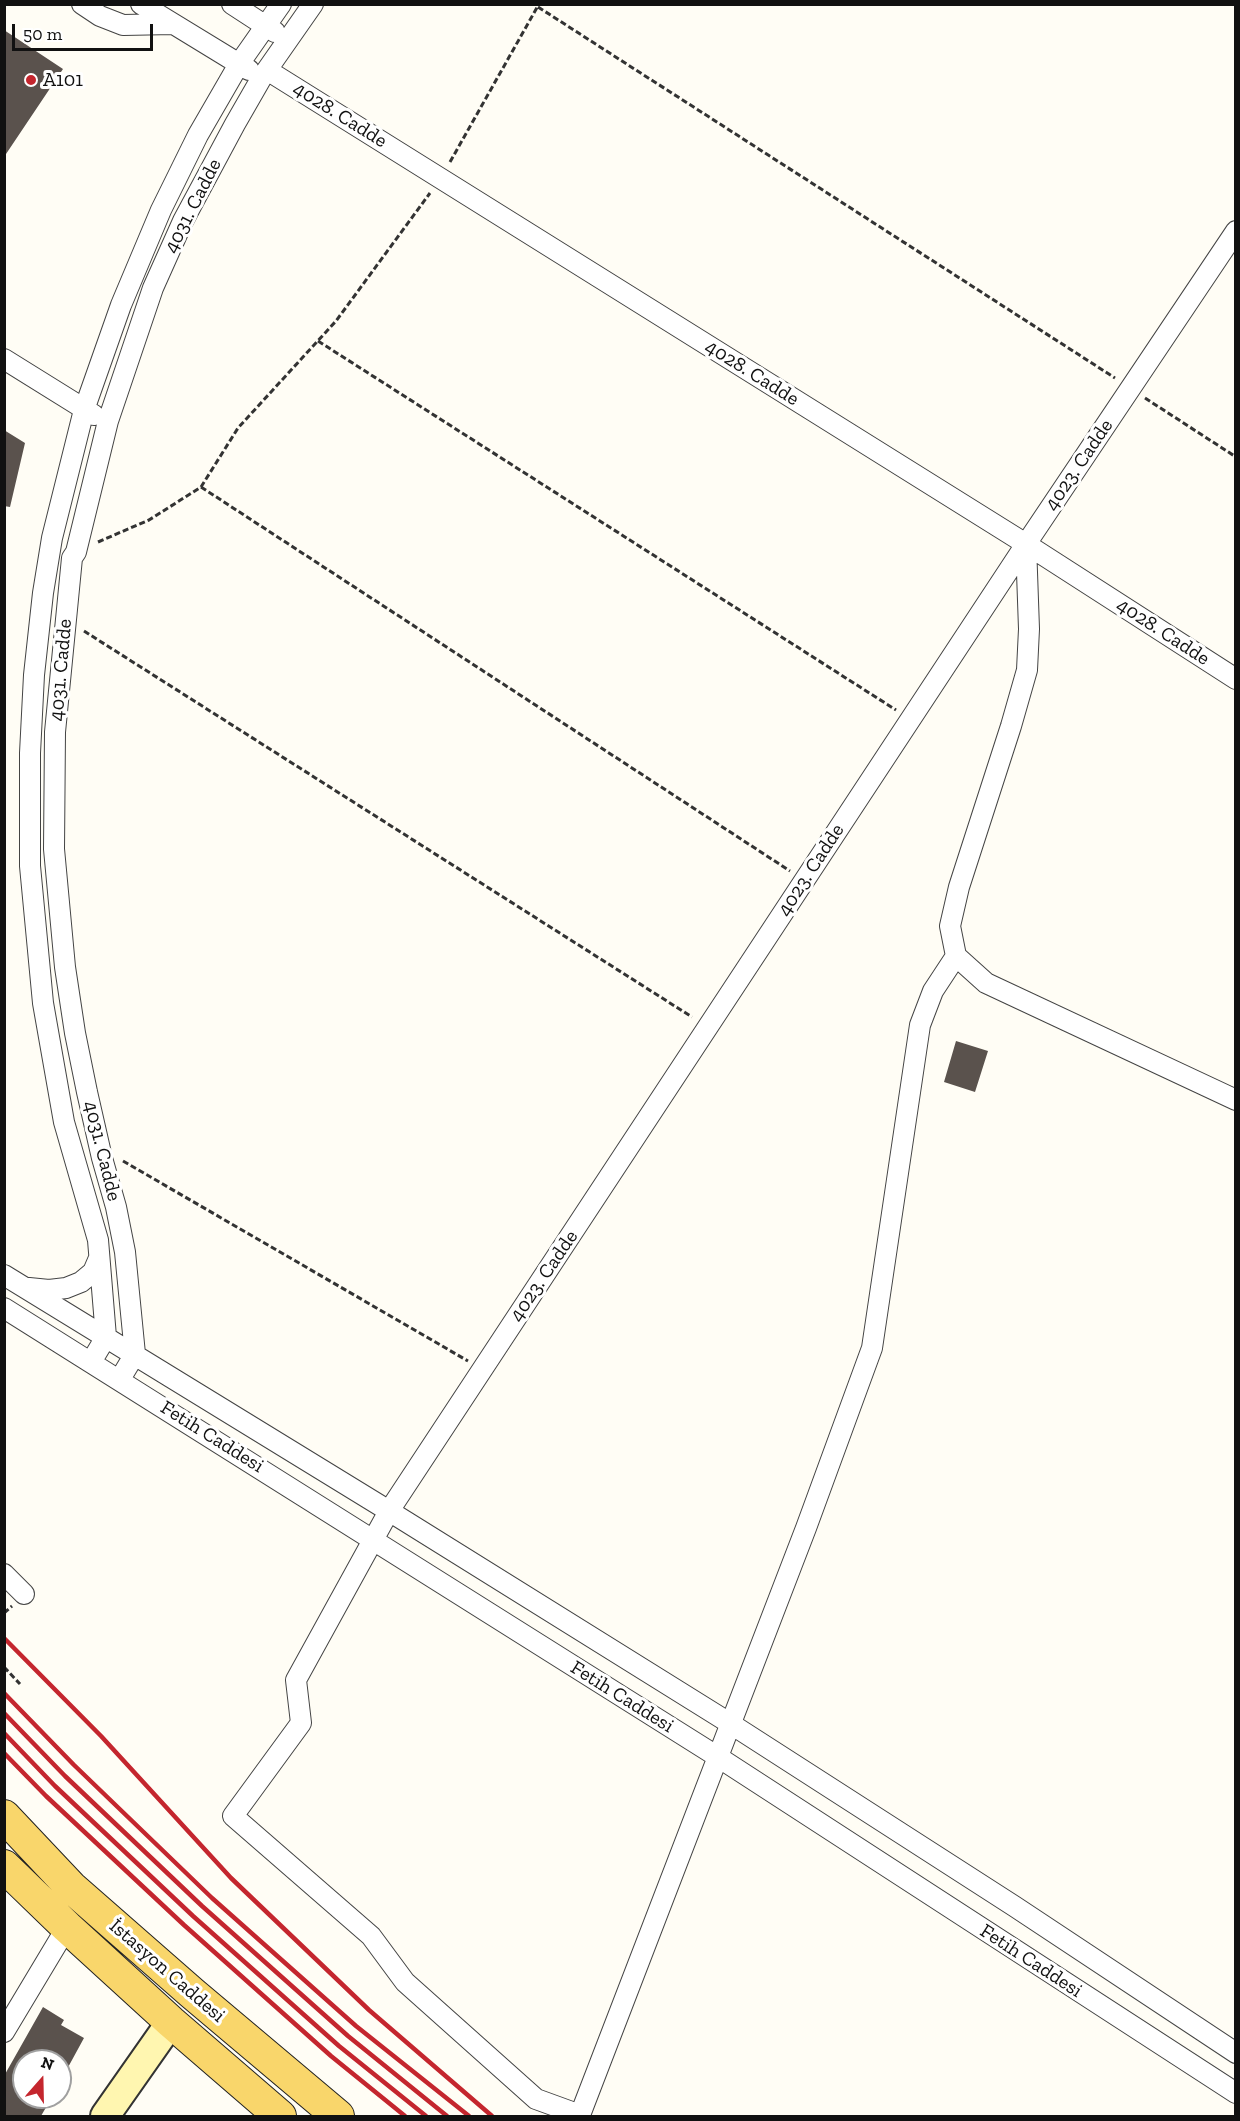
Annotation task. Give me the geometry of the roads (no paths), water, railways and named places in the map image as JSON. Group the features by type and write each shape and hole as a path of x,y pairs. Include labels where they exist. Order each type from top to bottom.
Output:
{"main road":[{"name":"İstasyon Caddesi","path":"4,1816 72,1887 192,1993 338,2116"},
{"name":"İstasyon Caddesi","path":"4,1866 171,2022 280,2116"}],"street":[{"path":"82,4 100,16 123,25 173,24"},
{"name":"4028. Cadde","path":"141,4 239,64 265,73 441,178 1026,544 1236,679"},
{"path":"232,4 288,39"},
{"name":"4031. Cadde","path":"106,1337 98,1240 64,1122 43,1003 30,866 29,809 34,675 43,593 52,538 84,410 121,305 161,210 198,135 239,64 280,4"},
{"name":"4031. Cadde","path":"135,1354 122,1232 87,1092 69,989 54,849 55,732 72,558 76,552 108,421 153,288 183,221 265,73 313,4"},
{"name":"4023. Cadde","path":"718,1757 580,2115 536,2099 405,1982 371,1936 233,1816 301,1723 296,1680 389,1511 1026,544 1236,231"},
{"path":"4,358 84,410 108,421"},
{"path":"1026,544 1029,630 1027,670 958,887 950,926 956,956 986,983 1236,1100"},
{"path":"718,1757 872,1348 920,1025 933,991 956,956"},
{"path":"26,1287 49,1290 66,1288 81,1282 93,1272 99,1258"},
{"name":"Fetih Caddesi","path":"4,1275 730,1724 1014,1906 1236,2053"},
{"name":"Fetih Caddesi","path":"4,1308 718,1757 1236,2093"},
{"path":"91,1362 106,1337"},
{"path":"120,1379 135,1354"},
{"path":"4,1574 24,1594"},
{"path":"4,2032 67,1927"},
{"path":"105,2116 171,2022"}],"railway":[{"path":"4,1638 101,1736 231,1878 369,2010 492,2116"},
{"path":"4,1693 74,1765 212,1898 356,2026 469,2116"},
{"path":"4,1713 65,1776 202,1906 348,2036 447,2116"},
{"path":"4,1733 55,1786 193,1916 339,2046 426,2116"},
{"path":"4,1753 46,1796 184,1925 331,2056 405,2116"}],"place":[{"name":"A101","path":"31,80"}]}
